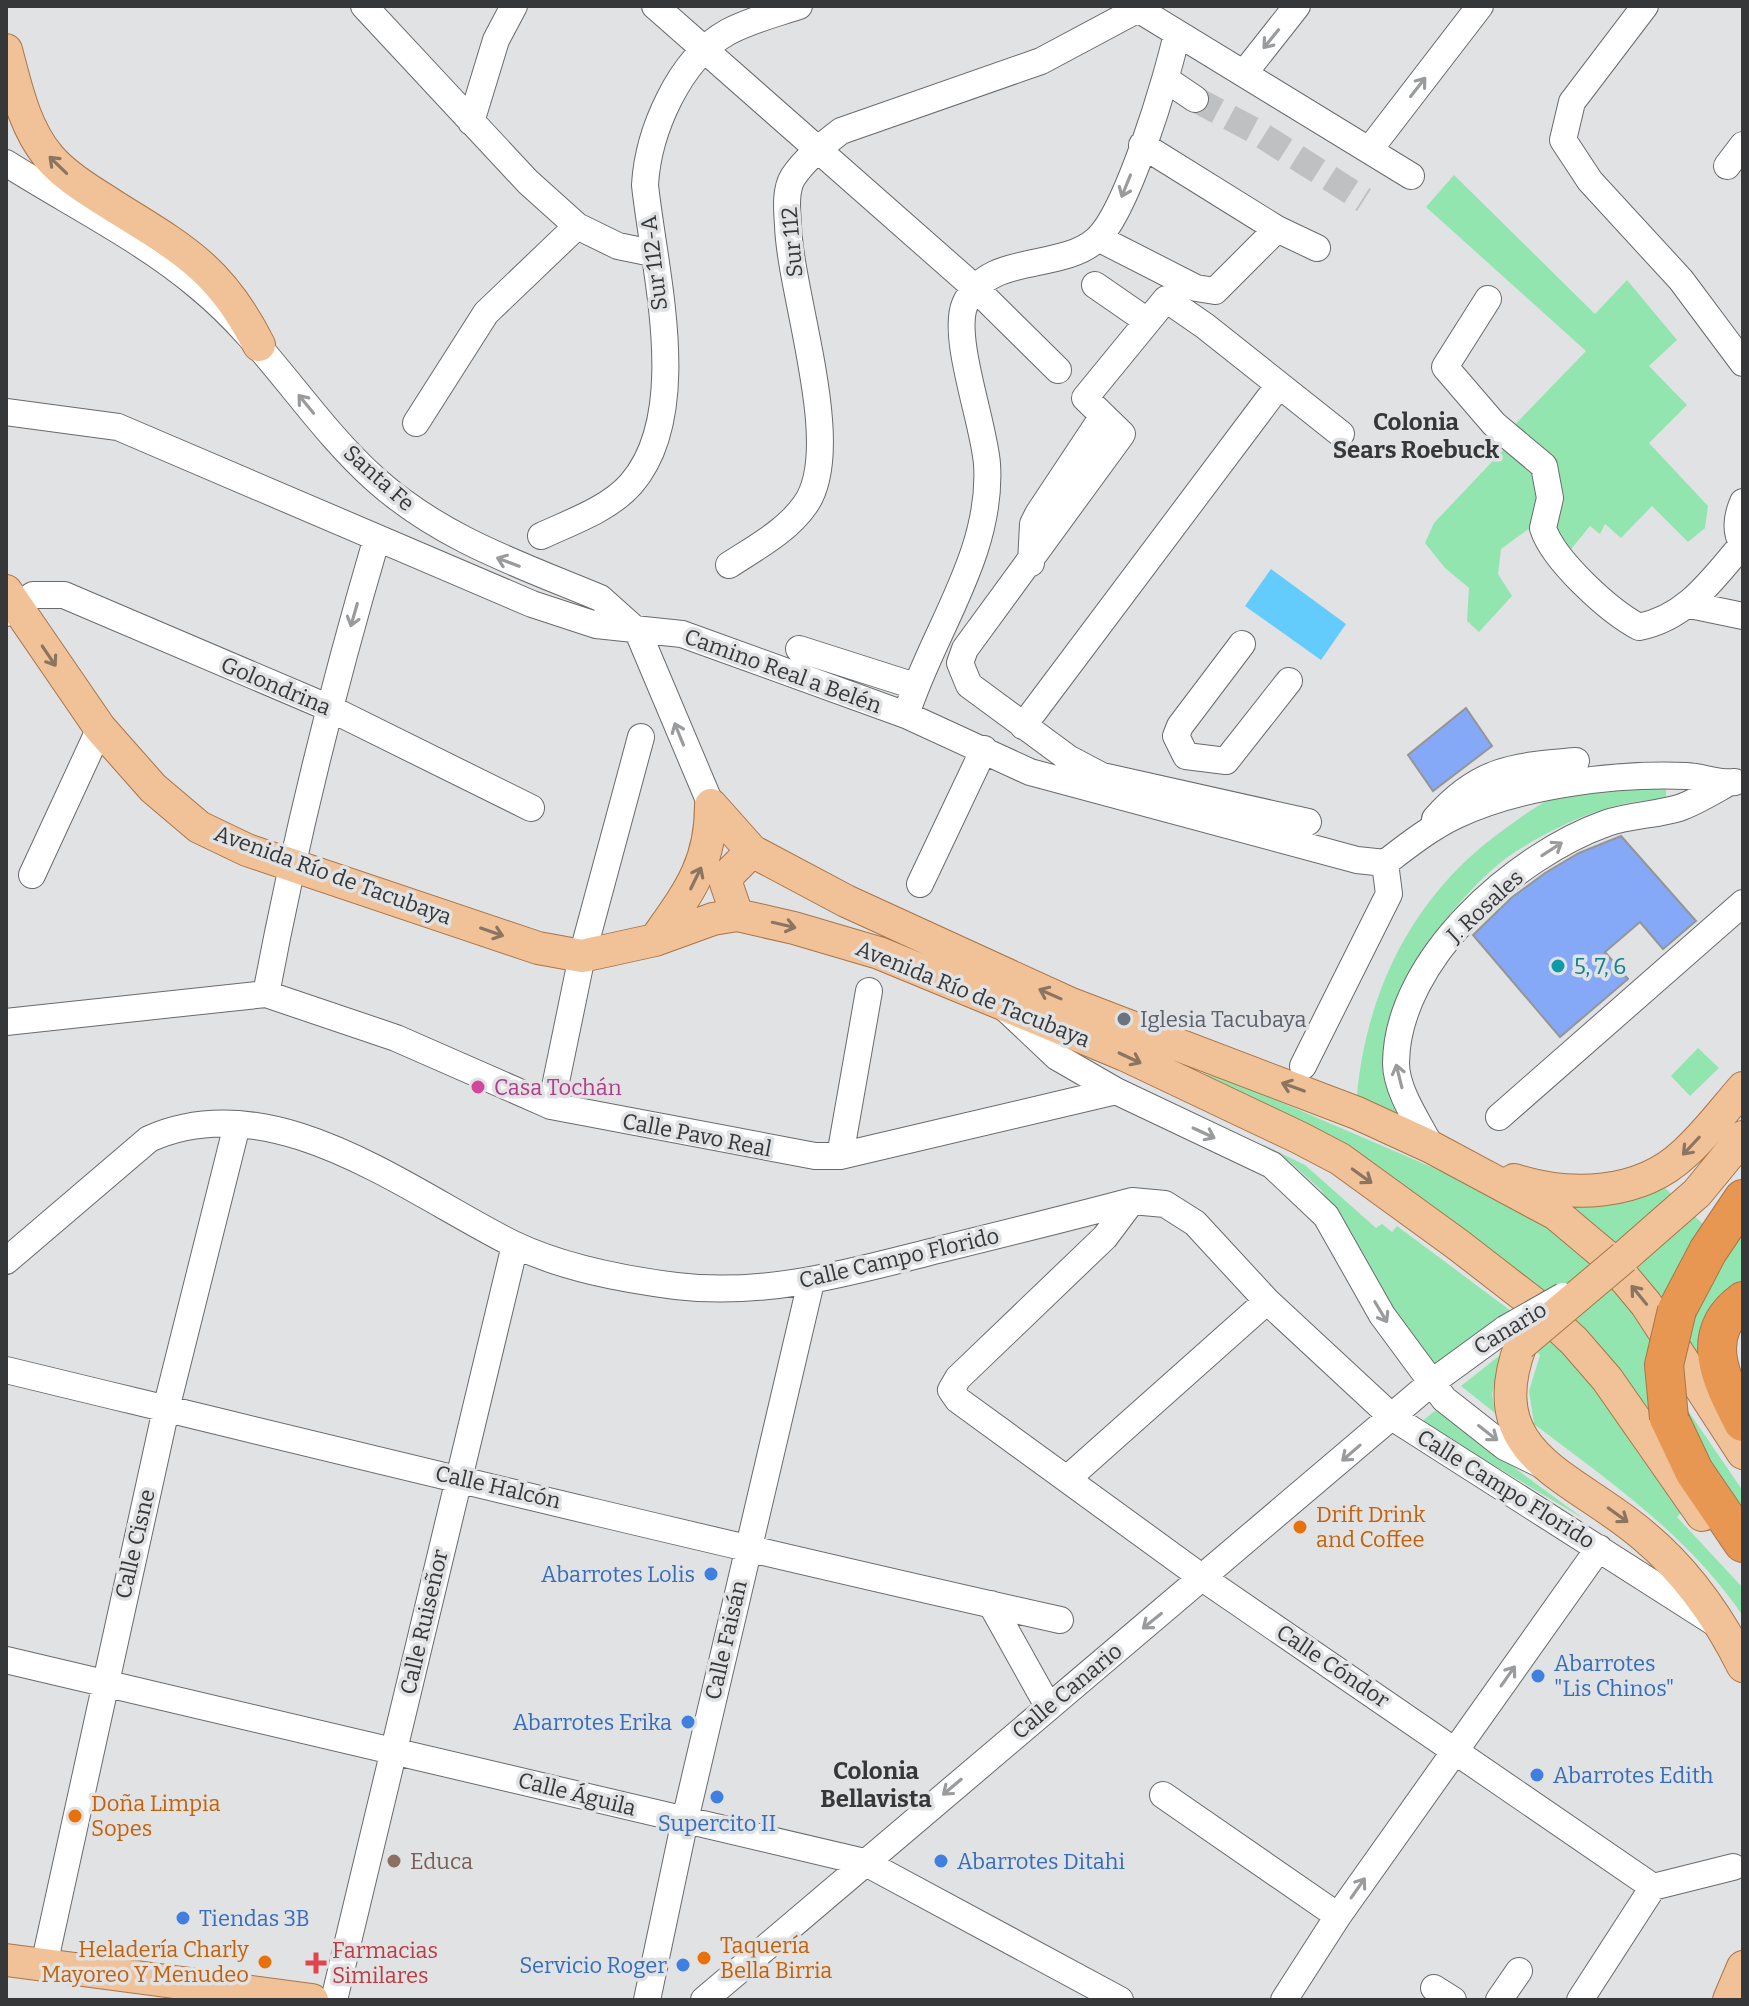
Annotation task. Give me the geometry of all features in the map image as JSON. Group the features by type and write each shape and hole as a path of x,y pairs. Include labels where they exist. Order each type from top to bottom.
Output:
{"highway":[{"path":"1743,1199 1708,1251 1677,1310 1664,1365 1669,1418 1694,1471 1743,1543"},
{"path":"1743,1301 1720,1325 1717,1349 1725,1384 1743,1422"}],"main road":[{"path":"6,50 22,108 49,157 94,193 199,261 223,285 259,345"},
{"name":"Avenida Río de Tacubaya","path":"8,601 100,728 153,788 199,827 247,850 538,948 582,956 655,940 713,919 737,915 879,953 1125,1055 1340,1159 1532,1302 1592,1360 1709,1524 1743,1559"},
{"path":"655,940 700,872 711,832 711,805"},
{"name":"Avenida Río de Tacubaya","path":"711,805 752,851 846,901 1071,1004 1301,1090 1431,1147 1556,1214 1606,1256 1655,1316 1743,1453"},
{"path":"737,915 726,883 730,873 752,851"},
{"path":"1461,1163 1532,1186 1575,1192 1610,1190 1660,1172 1684,1154 1743,1088"},
{"path":"1743,1137 1697,1193 1624,1257 1513,1336 1510,1376 1511,1416 1522,1438 1553,1471 1622,1518 1667,1556 1703,1597 1743,1666"},
{"path":"6,1960 312,2000"},
{"path":"1729,2000 1743,1967"}],"street":[{"path":"364,6 471,122 577,226 618,246 652,253"},
{"path":"471,122 496,40 514,6"},
{"path":"655,6 974,287 1058,370"},
{"name":"Sur 112-A","path":"541,536 603,507 631,485 649,458 660,429 665,363 645,185 647,156 657,122 676,88 705,50 727,32 799,6"},
{"path":"1245,72 1297,6"},
{"path":"1370,149 1480,6"},
{"path":"1645,6 1572,102 1563,140 1590,181 1681,280 1743,363"},
{"path":"1139,8 1411,176"},
{"name":"Sur 112","path":"729,565 763,543 806,505 821,461 820,421 788,241 787,203 792,179 817,150 841,131 1041,61 1139,8"},
{"path":"906,715 915,686 982,535 987,463 961,331 964,307 974,287 1013,266 1082,250 1098,238 1110,222 1142,145 1167,80 1177,33"},
{"path":"1167,80 1195,99"},
{"path":"1142,145 1277,229 1317,248"},
{"path":"1727,166 1743,145"},
{"name":"Santa Fe","path":"6,163 198,286 259,345 350,455 414,511 499,559 600,598 638,632 711,805"},
{"path":"416,423 486,313 577,226"},
{"path":"1098,238 1196,288 1215,291 1277,229"},
{"path":"1095,285 1147,321"},
{"path":"1308,822 1168,801 1102,776 1068,758 969,685 960,663 965,649 1031,563 1122,434 1085,398 1166,299 1341,434"},
{"path":"1488,299 1445,367 1475,405 1509,439 1538,459 1548,475 1550,498 1543,522 1545,534 1569,567 1624,619 1639,627 1655,624 1690,605 1742,545 1737,520 1743,502"},
{"path":"1023,726 1279,385"},
{"name":"Camino Real a Belén","path":"6,412 118,427 376,541 559,614 596,625 638,632 682,634 906,715 1030,772 1168,801 1357,860 1385,863"},
{"path":"266,994 290,864 327,707 376,541"},
{"name":"Golondrina","path":"8,601 33,595 64,595 327,707 531,808"},
{"path":"1690,605 1743,616"},
{"path":"1168,801 1186,756 1176,736 1180,726 1242,644"},
{"path":"799,649 915,686"},
{"path":"1186,756 1226,761 1289,681"},
{"path":"32,875 100,728"},
{"path":"551,1106 582,956 641,737"},
{"path":"920,884 984,749"},
{"path":"1420,837 1451,800 1486,776 1514,766 1576,761"},
{"path":"1303,1066 1389,894 1390,881 1385,863 1420,837 1456,815 1571,783 1687,776 1738,783"},
{"name":"J. Rosales","path":"1431,1147 1401,1085 1396,1066 1406,1014 1418,985 1445,941 1515,874 1563,842 1609,822 1677,808 1738,783"},
{"path":"1499,1117 1743,903"},
{"path":"840,1156 869,991"},
{"name":"Calle Pavo Real","path":"6,1022 266,994 396,1038 551,1106 785,1152 840,1156 1116,1091"},
{"path":"998,1002 1057,1057 1116,1091 1272,1165 1326,1216 1382,1315 1444,1399 1505,1447 1553,1471"},
{"name":"Calle Campo Florido","path":"6,1261 149,1139 171,1129 237,1125 313,1141 357,1157 515,1245 573,1266 627,1279 680,1286 748,1289 811,1282 1132,1201 1165,1204 1195,1223 1267,1301 1392,1417 1723,1628"},
{"name":"Calle Cisne","path":"44,1965 166,1409 237,1125"},
{"name":"Calle Cóndor","path":"1132,1201 1105,1237 958,1378 951,1390 958,1400 1204,1579 1653,1887"},
{"name":"Calle Ruiseñor","path":"334,2000 515,1245"},
{"name":"Calle Faisán","path":"647,2000 685,1820 811,1282"},
{"path":"1067,1479 1267,1301"},
{"name":"Canario","path":"1431,1383 1513,1336"},
{"name":"Calle Halcón","path":"6,1370 747,1549 1060,1620"},
{"name":"Calle Canario","path":"704,2000 1048,1706 1204,1579 1431,1383"},
{"path":"1284,2000 1338,1916 1599,1548"},
{"path":"991,1604 1048,1706"},
{"name":"Calle Águila","path":"6,1660 864,1862 1120,2000"},
{"path":"1163,1795 1338,1916"},
{"path":"1580,2000 1653,1887 1733,1867"},
{"path":"1499,2000 1519,1971"}],"green space":[{"path":"1454,175 1595,314 1627,280 1677,340 1649,366 1687,405 1649,443 1708,506 1705,528 1688,542 1652,506 1621,538 1605,524 1600,534 1590,526 1562,560 1534,529 1527,530 1501,549 1498,574 1512,596 1479,632 1467,621 1469,588 1445,568 1425,543 1434,523 1507,446 1501,439 1586,351 1426,207"},
{"path":"1666,786 1666,799 1608,808 1553,830 1518,850 1470,891 1424,950 1392,1016 1384,1048 1384,1078 1388,1093 1402,1116 1357,1095 1372,1017 1385,980 1422,912 1446,881 1474,853 1537,806 1557,796 1595,789"},
{"path":"1698,1048 1719,1068 1690,1096 1671,1076"},
{"path":"1184,1068 1234,1082 1464,1181 1533,1216 1575,1246 1619,1294 1651,1339 1655,1419 1635,1392 1584,1342"},
{"path":"1260,1143 1305,1165 1376,1228 1382,1224 1392,1232 1397,1226 1554,1343 1587,1374 1685,1508 1677,1517 1743,1588 1743,1616 1698,1560 1673,1535 1534,1424 1529,1391 1540,1355 1498,1320 1431,1366 1392,1312 1364,1255 1321,1190 1289,1161"},
{"path":"1663,1186 1706,1227 1663,1308 1543,1197"},
{"path":"1743,1230 1743,1291 1708,1367 1685,1336 1698,1305"},
{"path":"1504,1352 1492,1394 1495,1413 1461,1386"},
{"path":"1680,1399 1743,1491 1743,1525 1729,1507"},
{"path":"1436,1410 1584,1519 1421,1422"}],"water":[{"path":"1271,569 1346,624 1321,660 1245,606"}],"building":[{"path":"1466,708 1492,746 1433,791 1408,755"},
{"name":"5, 7, 6","path":"1621,836 1696,921 1663,949 1640,922 1605,952 1628,979 1560,1037 1473,935 1511,898 1545,873 1579,853"}],"tunnel":[{"path":"1195,99 1255,131 1364,200"}],"place":[{"name":"5, 7, 6","path":"1558,966"},
{"name":"Iglesia Tacubaya","path":"1124,1019"},
{"name":"Casa Tochán","path":"478,1087"},
{"name":"Drift Drink and Coffee","path":"1300,1527"},
{"name":"Abarrotes Lolis","path":"711,1574"},
{"name":"Abarrotes \"Lis Chinos\"","path":"1538,1676"},
{"name":"Abarrotes Erika","path":"688,1722"},
{"name":"Abarrotes Edith","path":"1537,1775"},
{"name":"Supercito II","path":"717,1797"},
{"name":"Doña Limpia Sopes","path":"75,1816"},
{"name":"Educa","path":"394,1861"},
{"name":"Abarrotes Ditahi","path":"941,1861"},
{"name":"Tiendas 3B","path":"183,1918"},
{"name":"Taquería Bella Birria","path":"704,1958"},
{"name":"Heladería Charly Mayoreo Y Menudeo","path":"265,1962"},
{"name":"Farmacias Similares","path":"316,1963"},
{"name":"Servicio Roger","path":"683,1965"}],"district":[{"name":"Colonia Sears Roebuck","path":"1416,436"},
{"name":"Colonia Bellavista","path":"876,1785"}]}
